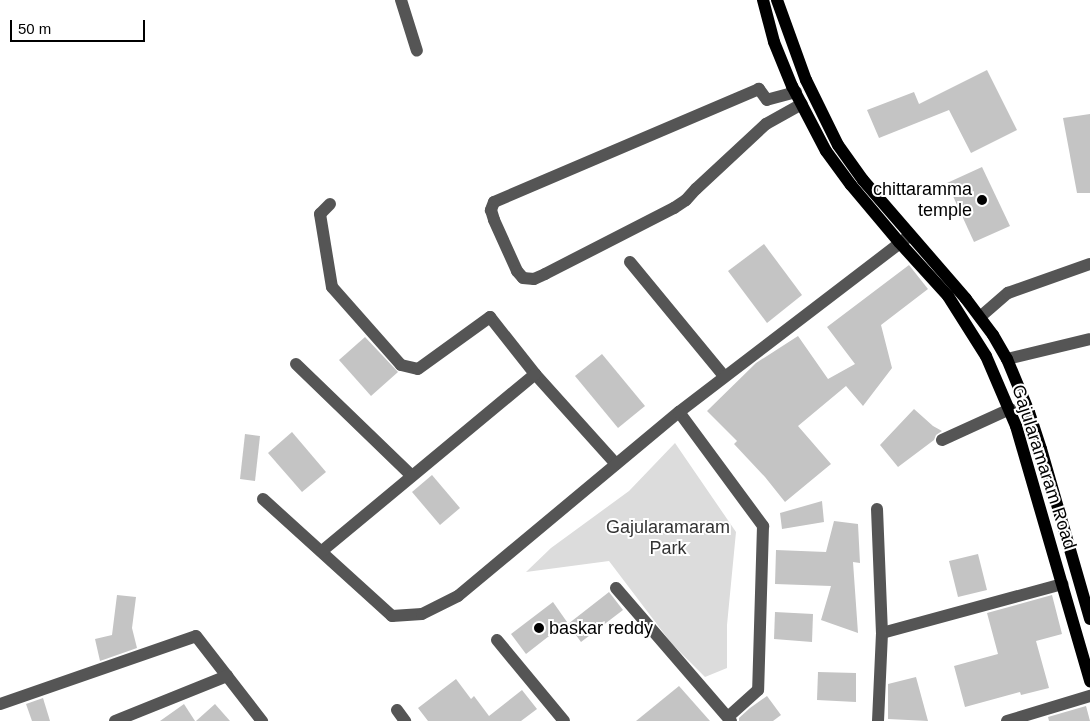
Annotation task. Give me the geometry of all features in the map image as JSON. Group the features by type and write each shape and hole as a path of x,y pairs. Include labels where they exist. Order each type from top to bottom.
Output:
{"main road":[{"name":"Gajularamaram Road","path":"763,0 774,42 796,92 826,151 899,242 948,296 986,356 1010,409 1090,681"},
{"name":"Gajularamaram Road","path":"776,0 806,80 838,145 863,180 939,265 980,317 1007,360 1029,412 1041,449 1089,614"}],"street":[{"path":"401,0 417,51"},
{"path":"796,92 767,100 759,89 494,202 491,210 494,220 516,271 523,278 534,279 674,208 686,200 752,137 779,115 802,104"},
{"path":"771,99 779,115"},
{"path":"330,204 320,214 332,287 401,365 418,369 490,317 535,374 616,464"},
{"path":"263,499 322,550 392,616 422,614 458,596 678,412 899,242 911,235"},
{"path":"630,262 724,376"},
{"path":"980,317 1008,293 1090,264"},
{"path":"1007,360 1090,339"},
{"path":"296,364 412,476"},
{"path":"322,550 535,374"},
{"path":"942,440 1010,409"},
{"path":"616,588 729,719 758,690 764,526 678,412"},
{"path":"877,509 882,634 878,721"},
{"path":"882,634 1062,584"},
{"path":"0,704 196,636 262,721"},
{"path":"497,640 564,721"},
{"path":"115,721 227,676"},
{"path":"1007,721 1090,696"},
{"path":"397,710 405,721"}],"green space":[{"name":"Gajularamaram Park","path":"675,443 736,532 727,625 727,668 705,677 672,644 609,561 526,572 551,548 629,491"}],"building":[{"path":"987,70 1017,130 971,153 949,110 879,138 867,110 914,92 919,104"},
{"path":"1090,114 1090,193 1077,193 1063,118"},
{"path":"982,167 1010,226 974,242 947,183"},
{"path":"764,244 802,295 767,323 728,271"},
{"path":"909,265 928,289 881,325 892,368 863,406 846,386 798,426 831,464 785,502 734,444 737,441 707,411 756,363 798,336 828,379 855,364 827,327"},
{"path":"365,337 398,372 371,396 339,360"},
{"path":"602,354 645,406 618,428 575,376"},
{"path":"914,409 933,426 942,431 936,435 934,440 898,467 880,445"},
{"path":"292,432 326,472 302,492 268,453"},
{"path":"245,434 260,436 255,481 240,479"},
{"path":"432,475 460,508 440,525 412,492"},
{"path":"822,501 824,522 782,529 780,513"},
{"path":"834,521 858,524 860,563 853,562 858,633 821,620 831,586 775,584 776,550 826,552"},
{"path":"978,554 987,590 958,597 949,561"},
{"path":"609,592 623,610 581,642 568,624"},
{"path":"117,595 136,597 132,628 137,648 100,661 95,639 112,635"},
{"path":"1052,595 1062,634 1036,641 1049,688 1021,695 1020,692 965,707 954,666 998,654 987,613"},
{"name":"baskar reddy","path":"553,602 567,622 526,654 511,634"},
{"path":"775,612 813,614 812,642 774,639"},
{"path":"818,672 856,673 856,702 817,700"},
{"path":"916,677 928,721 888,719 888,684"},
{"path":"456,679 471,699 474,696 489,716 522,690 537,709 521,721 428,721 418,708"},
{"path":"679,686 710,721 636,721"},
{"path":"767,696 781,715 773,721 739,721 739,718 750,708"},
{"path":"43,698 50,721 32,721 26,704"},
{"path":"184,704 195,721 160,721"},
{"path":"215,704 230,721 196,721"},
{"path":"1086,706 1090,721 1049,721 1048,717"}],"place":[{"name":"chittaramma temple","path":"982,200"},
{"name":"baskar reddy","path":"539,628"}]}
